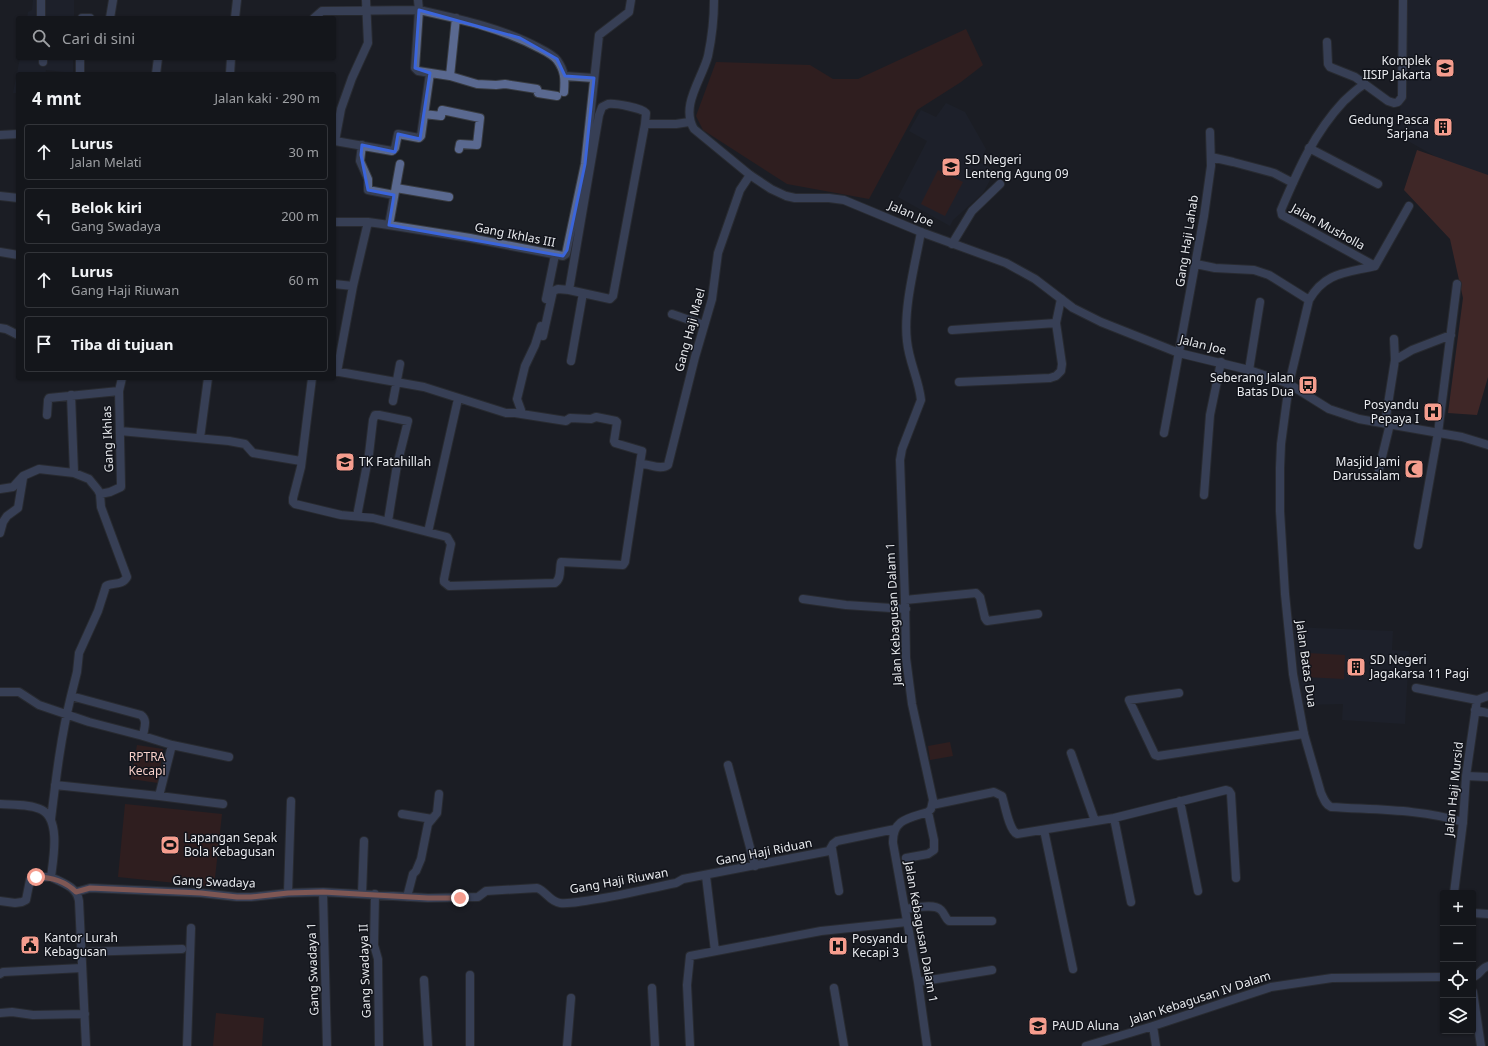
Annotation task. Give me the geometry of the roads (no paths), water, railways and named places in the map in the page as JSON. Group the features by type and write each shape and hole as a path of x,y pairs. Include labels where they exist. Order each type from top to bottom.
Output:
{"street":[{"path":"41,0 41,16"},
{"path":"110,16 113,0"},
{"path":"235,16 237,0"},
{"path":"336,136 341,109 352,78 368,43 366,0"},
{"path":"316,16 322,11 419,10 456,18 520,38 557,59 565,76 561,94 538,93 537,89 505,84 477,84 450,76 419,71 415,68 419,10 418,0"},
{"name":"Gang Ikhlas III","path":"336,222 368,222 470,238 555,255 563,256 566,254 585,164 599,35 629,12 631,0"},
{"path":"646,124 676,124 690,122 689,113 691,101 708,56 714,21 714,0"},
{"path":"1326,42 1328,64 1330,67 1355,77 1388,101 1394,103 1398,102 1402,98 1403,0"},
{"path":"450,76 456,18"},
{"path":"80,60 80,72"},
{"path":"156,72 158,60"},
{"path":"230,72 231,60"},
{"path":"336,141 394,150 398,134 417,138 421,136 430,73"},
{"path":"565,76 594,78"},
{"name":"Jalan Musholla","path":"1365,84 1355,90 1336,110 1309,148 1282,210 1282,215 1375,266"},
{"path":"544,336 554,292 558,289 610,299 613,296 646,124 646,113 642,110 613,104 607,104 602,107 599,115 569,290"},
{"path":"424,114 441,116 442,110 480,118 477,145 460,144 459,149"},
{"name":"Jalan Joe","path":"690,122 694,129 750,175 771,189 786,196 794,198 829,198 844,200 921,232 1006,263 1035,279 1074,308 1101,322 1179,355 1221,362 1289,384 1329,409 1359,419 1462,437 1488,445"},
{"name":"Gang Haji Lahab","path":"1164,433 1204,216 1211,157 1210,132"},
{"path":"0,135 16,134"},
{"path":"362,145 360,161 368,179 368,190 449,197"},
{"path":"1309,148 1378,184"},
{"path":"1211,157 1274,173 1293,183"},
{"path":"389,226 400,164"},
{"name":"Gang Haji Mael","path":"640,464 660,468 668,465 695,357 712,299 718,253 740,190 750,175"},
{"path":"952,244 972,211 1000,184"},
{"path":"0,196 16,198"},
{"path":"1196,264 1215,268 1254,270 1269,275 1309,300 1315,290 1331,277 1375,266 1409,206"},
{"path":"312,380 301,461 293,502 341,515 388,521 448,538 451,544 444,582 448,586 555,583 558,581 560,562 622,565 625,562 642,451 615,443 616,421 596,417 591,420 570,418 566,421 501,412 424,387 336,371 353,286 368,222"},
{"name":"Jalan Kebagusan Dalam 1","path":"906,858 928,854 934,850 930,808 932,795 911,697 906,658 900,460 902,449 921,400 906,339 908,302 921,232"},
{"path":"0,252 16,255"},
{"path":"521,414 517,399 526,366 542,324 555,255"},
{"path":"336,284 353,286"},
{"path":"1418,545 1438,433 1457,284"},
{"path":"571,361 583,293"},
{"path":"959,382 1050,378 1056,376 1061,371 1062,364 1056,323 1061,299"},
{"name":"Jalan Batas Dua","path":"1309,300 1289,384 1281,444 1280,511 1285,594 1292,667 1304,734 1321,793 1327,805 1331,807 1418,813 1463,822"},
{"path":"1249,370 1260,302"},
{"path":"672,314 704,325"},
{"path":"952,330 1056,323"},
{"path":"0,328 16,334"},
{"path":"1395,360 1412,350 1451,335"},
{"path":"1379,469 1388,424 1395,360 1394,339"},
{"path":"1204,496 1210,415 1221,362"},
{"path":"393,401 400,364"},
{"name":"Gang Ikhlas","path":"100,494 120,488 122,485 119,391 122,380"},
{"path":"200,438 208,380"},
{"name":"Gang Ikhlas","path":"47,415 49,398 119,391"},
{"path":"71,395 74,473"},
{"path":"428,532 458,399"},
{"path":"357,516 369,454 372,420 375,415 379,415 408,421 397,465 388,521"},
{"path":"120,431 244,443 253,453 301,461"},
{"path":"0,490 16,486 23,476 39,469 74,473 88,479 100,494 101,507 127,577 125,581 116,584 112,583 106,586 98,611 79,653 78,672 66,714 51,819"},
{"path":"0,533 3,522 7,516 18,508 23,476"},
{"path":"803,599 852,605 905,605 976,593 980,596 984,618 987,621 1038,614"},
{"path":"1416,688 1477,700 1488,696"},
{"path":"0,692 19,692 38,705 66,714 172,745 229,757"},
{"path":"1180,693 1129,700 1152,753 1155,755 1158,756 1304,734"},
{"path":"71,696 141,715 145,718 146,722 143,736"},
{"name":"Jalan Haji Mursid","path":"1454,890 1463,822 1466,776 1477,700"},
{"path":"1475,710 1488,713"},
{"path":"159,796 172,745"},
{"path":"1071,753 1095,821"},
{"path":"728,765 755,866"},
{"path":"1466,776 1488,777"},
{"path":"55,785 223,804"},
{"path":"895,830 897,824 930,808 994,792 1002,796 1013,832 1017,834 1114,818 1226,790 1231,794 1236,878"},
{"path":"407,897 413,874 416,871 421,859 428,824 437,813 439,794"},
{"path":"1180,801 1198,891"},
{"path":"288,893 291,802"},
{"path":"0,804 34,807 44,811 51,819 54,828 51,877"},
{"path":"402,814 432,820"},
{"path":"1114,818 1131,902"},
{"name":"Jalan Kebagusan Dalam 1","path":"895,830 893,835 893,843 908,922 927,1046"},
{"name":"Gang Haji Riduan","path":"715,951 706,876 830,851 833,844 837,841 895,830"},
{"path":"1044,830 1073,969"},
{"path":"362,894 364,841"},
{"path":"832,849 839,891"},
{"name":"Gang Haji Riuwan","path":"375,894 428,898 460,898 478,897 486,891 538,888 559,903 627,893 676,883 683,879 706,876"},
{"path":"0,901 22,902 26,900 32,877 51,877 69,886 76,892 79,901 86,1046"},
{"name":"Gang Swadaya","path":"76,892 90,888 201,893 237,897 323,892 375,894"},
{"name":"Gang Swadaya 1","path":"323,892 327,1046"},
{"name":"Gang Swadaya II","path":"375,894 374,945 378,959 378,1046"},
{"path":"905,909 938,907 949,921 992,921"},
{"path":"1476,913 1488,914"},
{"path":"690,1046 687,985 689,957 692,955 821,931 908,922"},
{"path":"187,1046 191,928"},
{"path":"81,952 182,950"},
{"path":"1476,976 1488,966"},
{"path":"0,974 3,972 82,968"},
{"path":"918,982 992,970"},
{"path":"470,975 470,1046"},
{"name":"Jalan Kebagusan IV Dalam","path":"1086,1046 1279,985 1332,978 1440,977"},
{"path":"424,980 428,1046"},
{"path":"652,988 655,1046"},
{"path":"834,988 844,1046"},
{"path":"567,1046 571,998"},
{"path":"1474,998 1481,1046"},
{"path":"0,1013 12,1012 33,1015 85,1014"},
{"path":"1153,1026 1156,1046"}],"place":[{"name":"Komplek IISIP Jakarta","path":"1445,68"},
{"name":"Gedung Pasca Sarjana","path":"1443,127"},
{"name":"SD Negeri Lenteng Agung 09","path":"951,167"},
{"name":"Seberang Jalan Batas Dua","path":"1308,385"},
{"name":"Posyandu Pepaya I","path":"1433,412"},
{"name":"TK Fatahillah","path":"345,462"},
{"name":"Masjid Jami Darussalam","path":"1414,469"},
{"name":"SD Negeri Jagakarsa 11 Pagi","path":"1356,667"},
{"name":"Lapangan Sepak Bola Kebagusan","path":"170,845"},
{"name":"Kantor Lurah Kebagusan","path":"30,945"},
{"name":"Posyandu Kecapi 3","path":"838,946"},
{"name":"PAUD Aluna","path":"1038,1026"}],"park label":[{"name":"RPTRA Kecapi","path":"147,764"}]}
